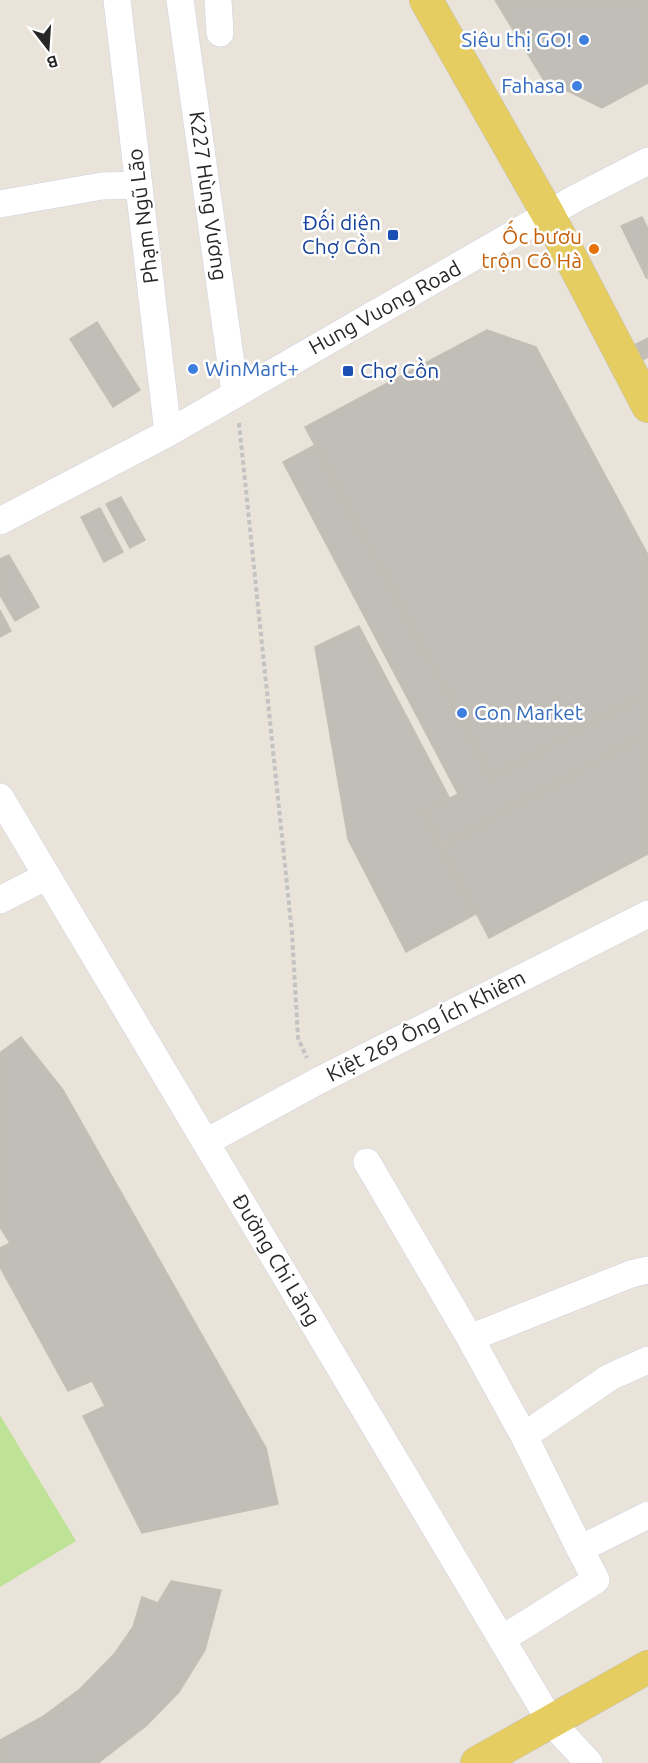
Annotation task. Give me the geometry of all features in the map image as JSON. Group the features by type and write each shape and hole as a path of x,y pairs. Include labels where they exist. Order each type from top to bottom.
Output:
{"main road":[{"path":"426,0 549,216 648,405"},
{"path":"477,1763 648,1667"}],"street":[{"name":"Phạm Ngũ Lão","path":"117,0 168,433"},
{"name":"K227 Hùng Vương","path":"180,0 235,392"},
{"path":"218,0 220,33"},
{"name":"Hung Vuong Road","path":"0,521 168,433 235,392 549,216 576,198 648,161"},
{"path":"0,204 102,186 139,185"},
{"name":"Đường Chi Lăng","path":"0,797 551,1722 589,1763"},
{"path":"0,900 47,876"},
{"name":"Kiệt 269 Ông Ích Khiêm","path":"206,1142 318,1081 648,914"},
{"path":"367,1162 470,1338 524,1436 596,1580 502,1639"},
{"path":"470,1338 631,1274 648,1270"},
{"path":"524,1436 610,1377 648,1360"},
{"path":"580,1549 648,1515"}],"path":[{"path":"235,392 291,933 298,1038 318,1081"}],"green space":[{"path":"0,1415 76,1541 0,1587"}],"building":[{"name":"Siêu thị GO!","path":"495,0 648,0 648,83 602,108 543,79"},
{"path":"642,217 648,229 647,279 621,226"},
{"path":"97,322 140,390 113,407 70,339"},
{"path":"487,330 536,347 648,555 648,692 492,777 305,427"},
{"path":"648,338 648,357 642,360 634,345"},
{"path":"315,445 492,777 648,692 648,734 441,845 423,813 458,794 283,462"},
{"path":"121,497 145,540 130,548 106,504"},
{"path":"100,508 123,552 104,562 81,517"},
{"path":"9,555 39,607 15,621 0,595 0,559"},
{"path":"0,610 11,631 0,637"},
{"path":"359,626 450,799 423,813 476,914 406,952 348,839 315,647"},
{"path":"648,734 648,854 489,938 441,846"},
{"path":"21,1037 63,1090 266,1448 278,1504 142,1533 83,1416 105,1406 92,1381 68,1391 0,1267 0,1248 10,1243 0,1227 0,1053"},
{"path":"171,1581 221,1590 205,1650 179,1692 146,1726 98,1763 0,1763 0,1740 42,1717 80,1689 115,1653 133,1627 142,1597 158,1603"}],"place":[{"name":"Siêu thị GO!","path":"584,40"},
{"name":"Fahasa","path":"577,86"},
{"name":"Đối diện Chợ Cồn","path":"393,235"},
{"name":"Ốc bươu trộn Cô Hà","path":"594,249"},
{"name":"WinMart+","path":"193,369"},
{"name":"Chợ Cồn","path":"348,371"},
{"name":"Con Market","path":"462,713"}]}
